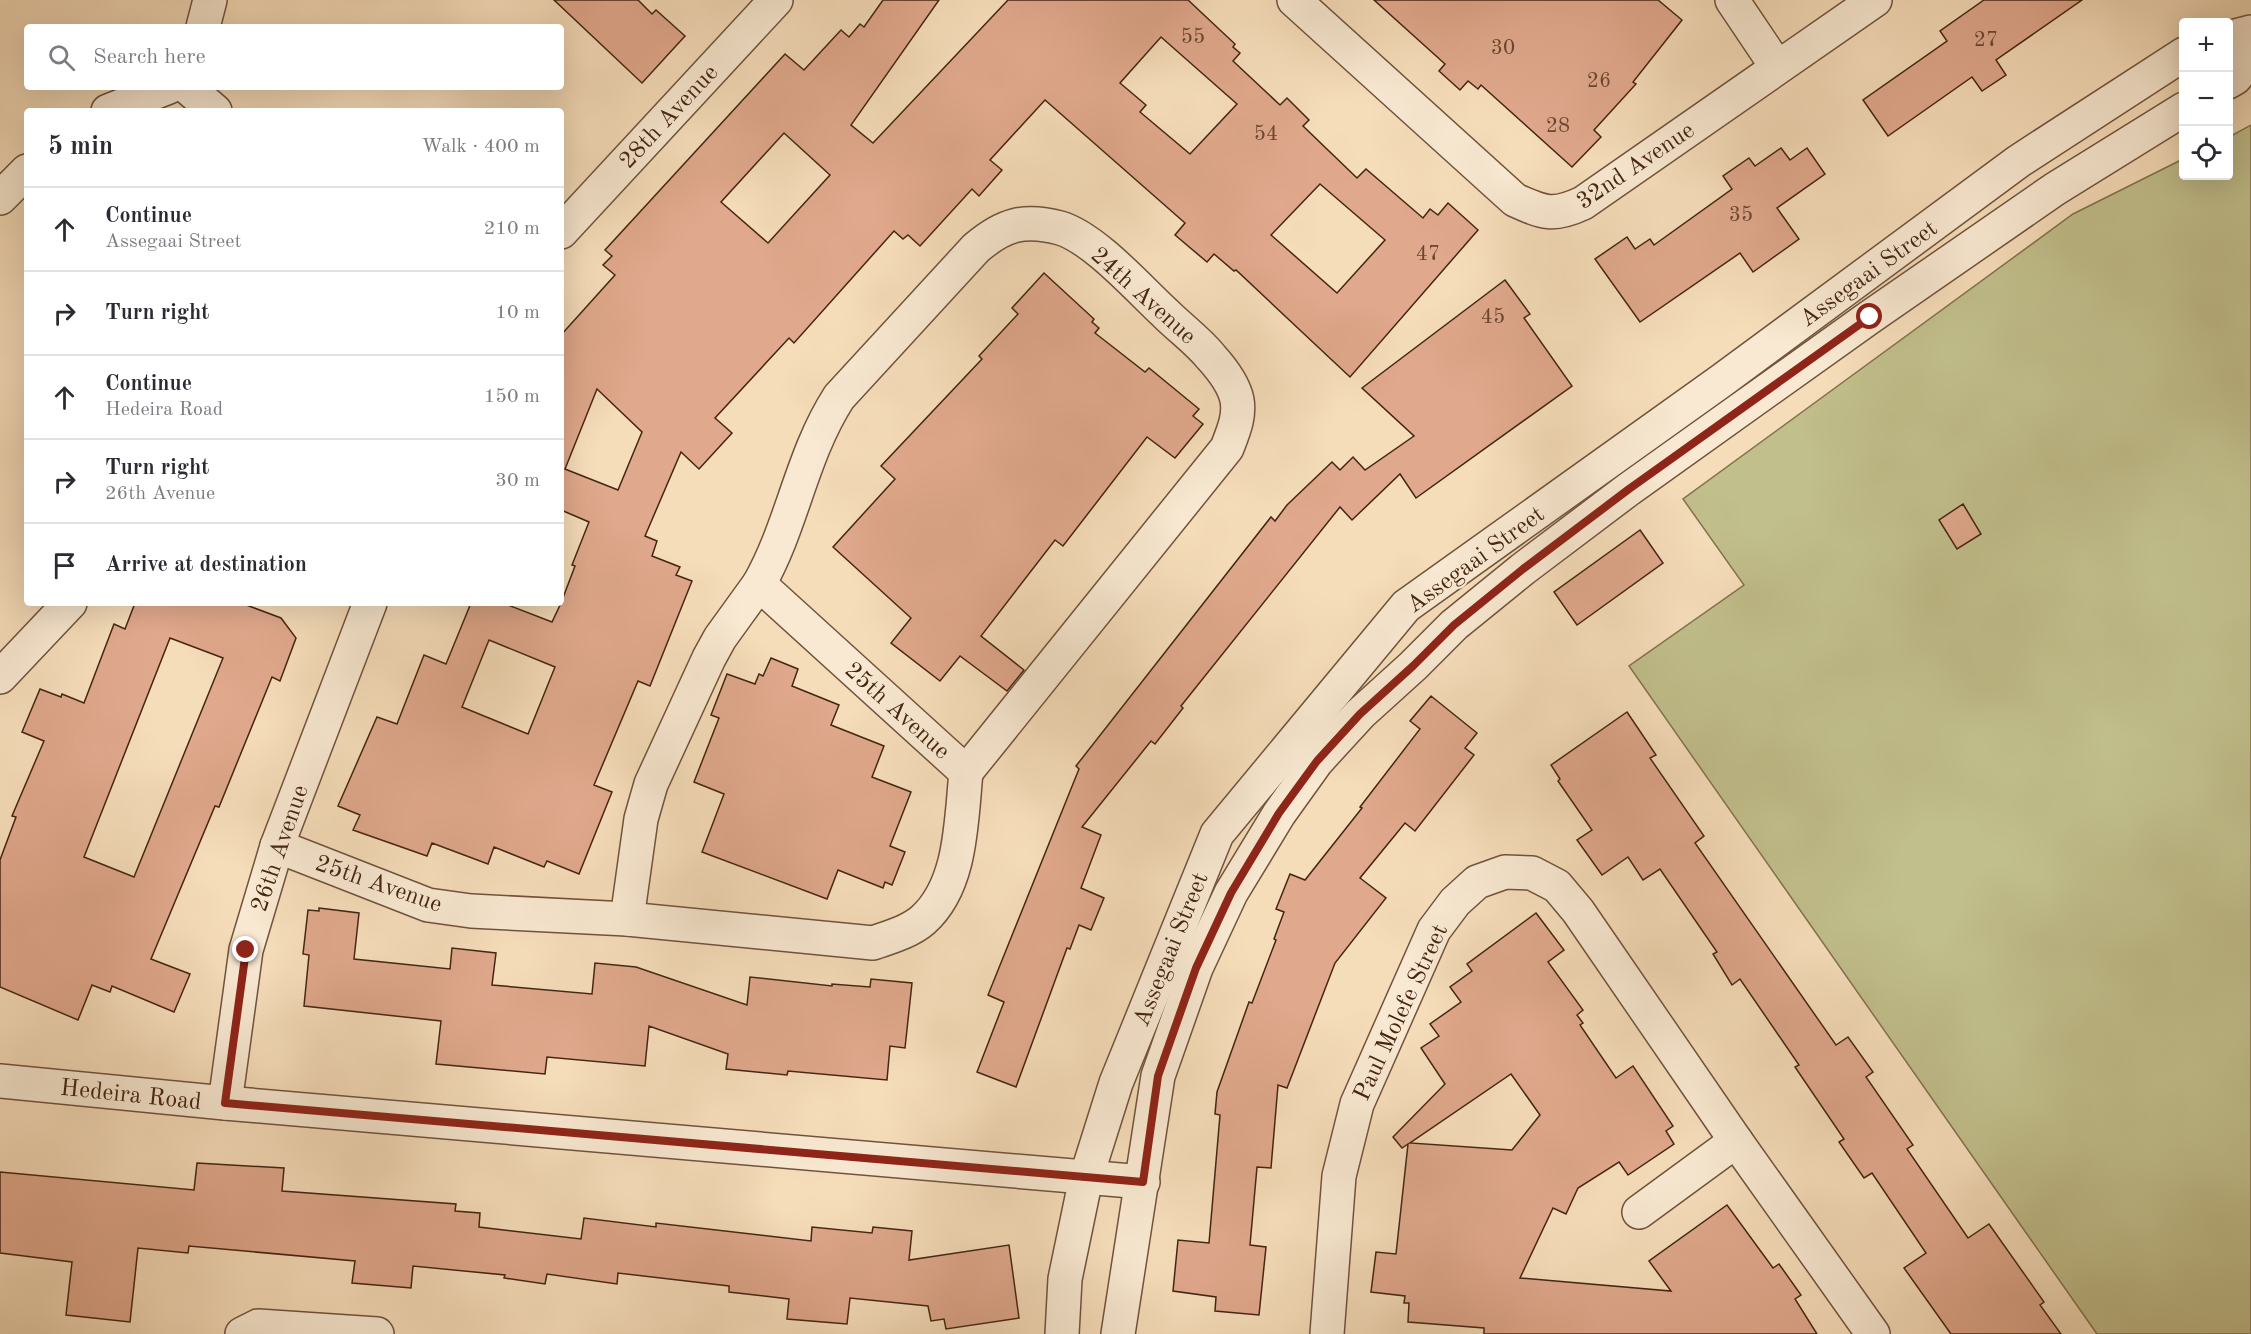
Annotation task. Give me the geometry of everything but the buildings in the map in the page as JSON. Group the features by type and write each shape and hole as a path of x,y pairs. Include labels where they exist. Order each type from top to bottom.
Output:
{"street":[{"path":"204,24 210,0"},
{"name":"28th Avenue","path":"564,229 776,0"},
{"name":"32nd Avenue","path":"1294,0 1515,200 1538,210 1550,212 1563,212 1583,203 1875,0"},
{"path":"1732,0 1777,67"},
{"path":"2233,37 2251,32"},
{"name":"Assegaai Street","path":"1062,1334 1065,1279 1086,1178 1116,1083 1217,834 1406,606 1721,381 2019,161 2179,57"},
{"path":"2233,79 2251,57"},
{"path":"116,108 161,90"},
{"path":"190,90 212,108"},
{"name":"Assegaai Street","path":"1118,1334 1120,1309 1143,1182 1158,1076 1196,968 1231,893 1279,813 1317,761 1360,714 1454,625 1523,569 1629,489 1860,324 2055,189 2179,112"},
{"path":"0,198 24,174"},
{"name":"24th Avenue","path":"759,584 772,561 818,433 829,412 839,397 976,248 994,233 1022,224 1041,224 1062,229 1093,247 1210,356 1236,398 1236,421 1227,448 966,772"},
{"path":"627,919 641,819 651,784 709,658 720,638 759,584"},
{"name":"25th Avenue","path":"277,846 428,905 471,911 627,919 873,943 901,933 921,921 936,907 947,887 958,844 966,772 759,584"},
{"path":"0,677 67,606"},
{"name":"26th Avenue","path":"225,1103 246,950 277,846 362,606"},
{"name":"Paul Molefe Street","path":"1327,1334 1339,1176 1357,1104 1434,930 1455,902 1477,882 1505,872 1532,873 1557,886 1578,911 1736,1141 1874,1334"},
{"name":"Hedeira Road","path":"0,1081 225,1103 1143,1182"},
{"path":"1639,1212 1736,1141"},
{"path":"242,1334 258,1326 377,1334"}],"shaded area":[{"path":"2251,125 2251,1334 2097,1334 1629,666 1744,585 1683,499 2073,214 2179,161 2179,180 2233,180 2233,135"}],"route":[{"path":"246,950 225,1103 1143,1182 1158,1076 1196,968 1231,893 1279,813 1317,761 1360,714 1454,625 1523,569 1629,489 1870,317"}]}
